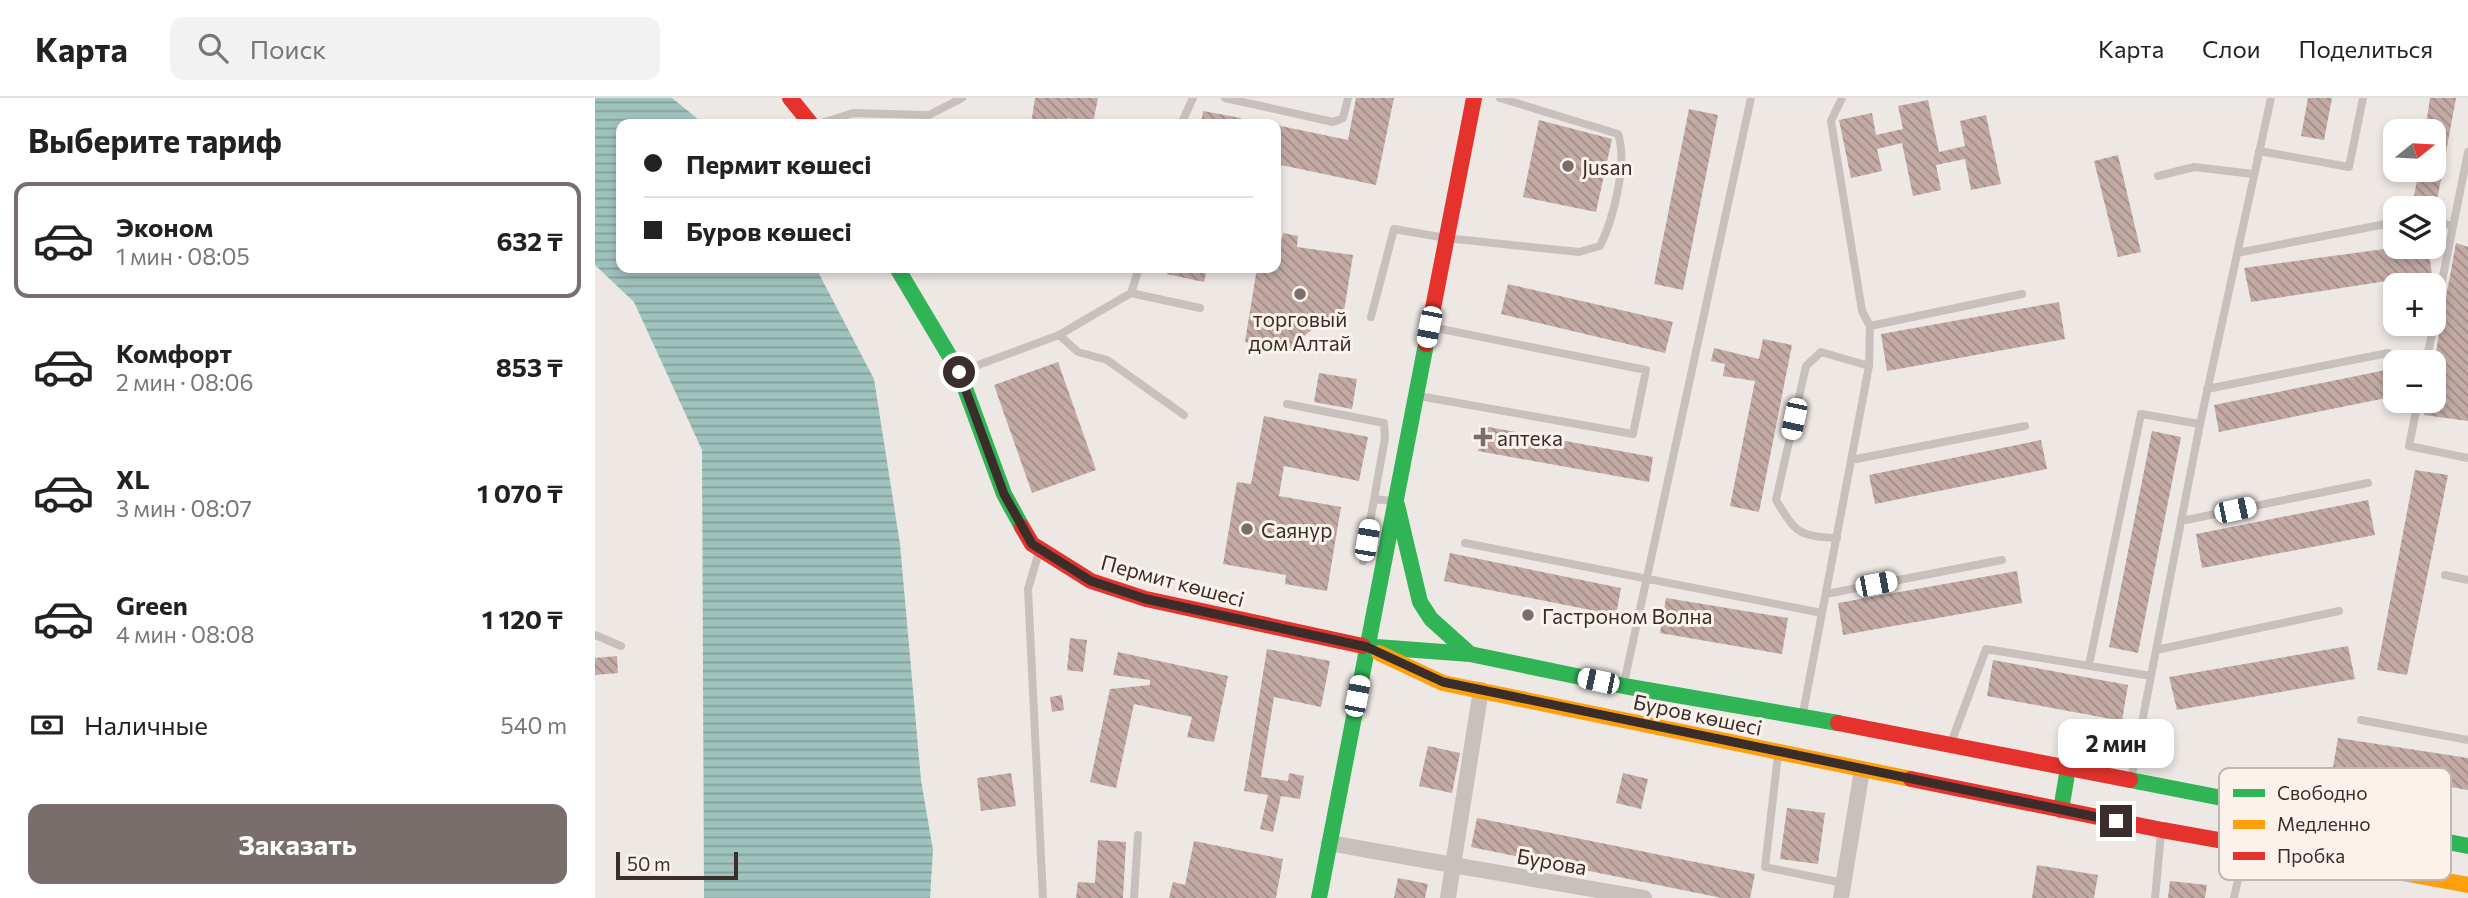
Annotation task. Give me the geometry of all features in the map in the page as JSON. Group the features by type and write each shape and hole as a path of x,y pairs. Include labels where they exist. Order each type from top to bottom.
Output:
{"main road":[{"path":"790,98 807,119"},
{"path":"1318,898 1474,98"},
{"name":"Пермит көшесі","path":"900,273 959,372 1004,494 1032,544 1091,581 1146,599 1367,647"},
{"path":"1395,502 1420,602 1431,619 1469,654"},
{"name":"Буров көшесі","path":"1367,647 1469,654 1623,686 1803,716 2219,796"},
{"name":"Буров көшесі","path":"1367,647 1443,682 1862,770 2219,841"},
{"path":"2061,810 2068,768"},
{"name":"Буров көшесі","path":"2439,880 2468,885"}],"street":[{"path":"1448,898 1481,690"},
{"path":"1842,890 1862,770"},
{"name":"Бурова","path":"1329,843 1644,898"}],"lane":[{"path":"834,119 853,113 929,115 938,113 962,98"},
{"path":"1183,119 1193,98"},
{"path":"1225,98 1333,122 1343,118 1348,98"},
{"path":"1371,317 1394,229 1446,238 1580,253 1600,246 1610,227 1620,173 1618,134 1500,98"},
{"path":"1623,686 1752,98"},
{"path":"1803,716 1869,366 1870,326 1862,311 1831,121 1842,98"},
{"path":"2131,779 2207,389 2271,98"},
{"path":"2259,151 2349,167 2363,98"},
{"path":"2444,273 2468,152"},
{"path":"2158,176 2194,167 2253,174"},
{"path":"2446,224 2453,226"},
{"path":"2237,253 2383,225"},
{"path":"959,372 1059,335 1131,293 1137,273"},
{"path":"1131,293 1200,308"},
{"path":"1870,326 2022,295"},
{"path":"1416,395 1633,434 1646,370 1429,327"},
{"path":"1059,335 1078,352 1107,360 1184,415"},
{"path":"1837,538 1805,536 1793,528 1776,500 1806,366 1821,352 1869,366"},
{"path":"2207,389 2383,354"},
{"path":"1287,404 1384,423 1385,438 1363,561"},
{"path":"2416,413 2409,446 2468,458"},
{"path":"2089,665 2141,414 2200,424"},
{"path":"1851,460 2025,426"},
{"path":"2181,521 2368,484"},
{"path":"1374,499 1395,502"},
{"path":"1465,543 1822,614"},
{"path":"1040,549 1028,589 1043,898"},
{"path":"1826,594 2002,560"},
{"path":"2445,575 2468,580"},
{"path":"2156,650 2339,611"},
{"path":"595,635 621,646"},
{"path":"1949,746 1986,649 2151,676"},
{"path":"2361,720 2468,740"},
{"path":"1779,752 1765,867 1842,890"},
{"path":"2155,898 2162,830"},
{"path":"1134,898 1138,835"},
{"path":"2234,898 2238,880"}],"water":[{"path":"595,98 672,98 698,119 616,119 616,273 819,273 874,379 900,544 921,780 933,850 930,898 704,898 702,450 634,302 595,265"}],"building":[{"path":"1035,98 1098,98 1094,119 1032,119"},
{"path":"1356,98 1394,98 1376,185 1281,165 1281,126 1348,140"},
{"path":"2308,98 2332,98 2324,140 2301,136"},
{"path":"2430,98 2456,98 2447,147 2447,119 2427,119"},
{"path":"1928,100 1939,152 1965,146 1960,121 1986,115 2001,184 1971,190 1965,159 1936,165 1941,190 1913,196 1902,143 1877,149 1882,171 1851,178 1839,120 1872,113 1876,135 1903,129 1898,106"},
{"path":"1689,109 1718,115 1683,290 1654,284"},
{"path":"1203,111 1241,118 1241,119 1202,119"},
{"name":"Jusan","path":"1539,120 1612,139 1596,212 1523,197"},
{"path":"2118,155 2141,252 2118,257 2094,161"},
{"path":"2417,182 2440,182 2438,196 2414,196"},
{"name":"торговый дом Алтай","path":"1283,233 1298,236 1297,247 1353,255 1342,324 1323,321 1300,339 1298,351 1245,342 1256,273 1281,273"},
{"path":"2456,243 2468,247 2468,421 2424,415 2446,413 2446,350 2436,350 2439,336 2446,336 2446,297"},
{"path":"2383,249 2383,259 2430,259 2432,273 2383,273 2383,282 2251,302 2244,268"},
{"path":"1167,273 1206,273 1204,282"},
{"path":"1508,284 1673,322 1665,353 1501,314"},
{"path":"2059,302 2065,339 1887,371 1881,334"},
{"path":"1763,339 1792,345 1759,512 1730,506 1755,381 1723,376 1725,364 1711,361 1714,348 1759,359"},
{"path":"1058,362 1096,470 1032,493 994,385"},
{"path":"2383,371 2383,399 2219,432 2214,405"},
{"path":"1319,373 1357,379 1352,409 1314,402"},
{"path":"1264,416 1368,437 1359,481 1284,466 1279,496 1341,507 1327,591 1285,584 1286,575 1223,564 1237,482 1251,484"},
{"path":"1483,426 1653,457 1649,482 1478,451"},
{"path":"2152,431 2181,437 2138,653 2109,647"},
{"path":"2041,440 2047,469 1875,504 1869,475"},
{"path":"2415,470 2448,475 2407,675 2377,670"},
{"path":"2368,500 2375,535 2202,568 2196,534"},
{"path":"1450,553 1621,588 1616,615 1444,581"},
{"path":"2017,571 2022,603 1843,635 1838,603"},
{"path":"1666,598 1788,618 1782,654 1660,633"},
{"path":"1070,638 1087,640 1083,672 1067,670"},
{"path":"2348,646 2355,679 2177,710 2169,677"},
{"path":"1267,649 1330,661 1321,707 1274,697 1261,777 1288,781 1289,773 1304,776 1300,799 1281,796 1273,832 1260,829 1268,795 1244,791"},
{"path":"1118,652 1228,676 1214,742 1187,737 1192,717 1134,704 1116,788 1090,782 1110,689 1150,685 1150,680 1113,675"},
{"path":"617,656 618,673 595,675 595,658"},
{"path":"1993,660 2128,685 2122,721 1987,696"},
{"path":"1062,695 1064,710 1052,712 1050,697"},
{"path":"2338,738 2468,758 2468,790 2451,787 2451,768 2333,767"},
{"path":"1428,746 1460,753 1452,793 1419,786"},
{"path":"1011,773 1016,806 981,811 977,778"},
{"path":"1623,773 1648,779 1641,809 1616,803"},
{"path":"1787,808 1825,813 1818,864 1780,859"},
{"path":"1477,818 1755,874 1750,898 1722,898 1471,847"},
{"path":"1098,840 1126,842 1123,898 1076,898 1078,882 1095,883"},
{"path":"1194,841 1283,859 1276,898 1169,898 1173,882 1185,885"},
{"path":"2037,865 2098,875 2094,898 2032,898"},
{"path":"1398,878 1428,884 1425,898 1394,898"},
{"path":"2170,881 2207,885 2205,898 2168,898"}],"traffic: fast":[{"path":"900,273 959,372 1004,494 1022,527"},
{"path":"1319,898 1426,344"},
{"path":"1397,505 1420,602 1431,619 1470,654"},
{"path":"1363,646 1470,654 1624,686 1838,723"},
{"path":"2061,810 2068,768"},
{"path":"2130,780 2219,797"},
{"path":"2451,843 2468,846"}],"traffic: slow":[{"path":"1379,653 1443,683 1911,779"},
{"path":"2441,880 2468,885"}],"traffic: jam":[{"path":"790,98 807,119"},
{"path":"1426,344 1474,98"},
{"path":"1022,527 1032,544 1091,581 1146,599 1363,646"},
{"path":"1838,723 2130,780"},
{"path":"1911,779 2219,840"}],"place":[{"name":"Jusan","path":"1568,166"},
{"name":"торговый дом Алтай","path":"1300,294"},
{"name":"аптека","path":"1483,437"},
{"name":"Саянур","path":"1247,529"},
{"name":"Гастроном Волна","path":"1528,615"}],"route":[{"path":"959,372 1004,494 1032,544 1091,581 1146,599 1367,647 1443,682 2116,821"}]}
